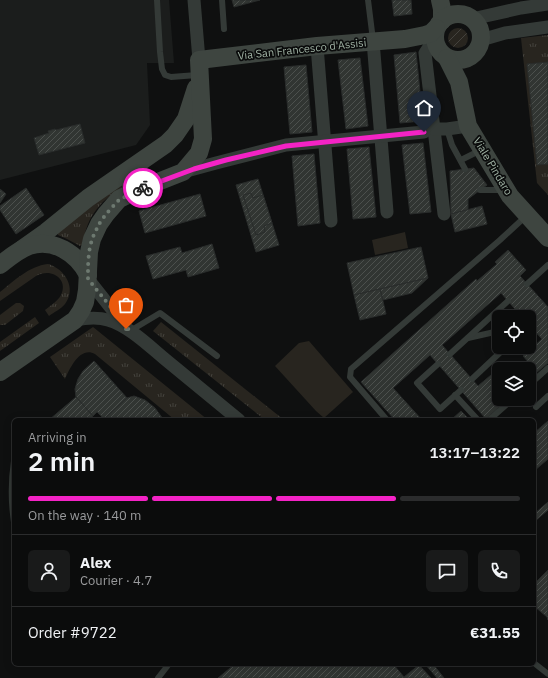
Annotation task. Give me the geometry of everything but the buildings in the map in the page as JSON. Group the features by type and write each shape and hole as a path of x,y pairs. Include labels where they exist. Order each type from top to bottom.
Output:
{"street":[{"path":"183,172 198,153 203,139 194,0"},
{"path":"440,0 442,9 451,16 478,25 481,32 480,47 470,57 463,60 455,60 439,52 425,53 429,130 444,214"},
{"path":"439,52 435,40 435,34 451,16 548,4"},
{"name":"Via San Francesco d'Assisi","path":"199,71 317,46 405,40 431,32 451,16"},
{"path":"481,40 505,33 548,27"},
{"name":"Via San Francesco d'Assisi","path":"405,40 439,52"},
{"path":"373,41 386,212"},
{"path":"317,46 331,221"},
{"name":"Viale Pindaro","path":"439,52 459,82 468,126 510,196 548,238"},
{"path":"459,82 470,57"},
{"path":"0,265 46,232 88,198 166,144 175,135 186,119 199,71"},
{"path":"0,372 75,320 85,302 89,252 92,239 99,224 119,200 140,189 183,172 286,146 468,126"},
{"path":"22,249 37,244 54,245 62,248 76,258 88,277 130,331"},
{"path":"75,320 99,318 119,324 130,331 237,418"}],"lane":[{"path":"157,0 160,52 162,69 165,75 171,77 199,71"},
{"path":"222,0 224,29"},
{"path":"368,0 373,41"},
{"path":"447,129 452,145 465,169"},
{"path":"461,160 483,149"},
{"path":"480,190 506,190"},
{"path":"385,418 350,377 351,369 527,215"},
{"path":"527,284 548,265"},
{"path":"450,354 508,301"},
{"path":"130,331 160,313 217,356"},
{"path":"467,339 492,333"},
{"path":"472,379 499,354"},
{"path":"438,364 417,383 440,409 461,390"},
{"path":"536,379 548,368"},
{"path":"455,395 476,418"},
{"path":"536,407 548,396"},
{"path":"491,418 505,406"},
{"path":"536,665 548,674"},
{"path":"158,678 167,666"}],"shaded area":[{"path":"0,0 169,0 174,63 147,63 150,125 136,145 0,180"}],"green space":[{"path":"458,28 465,31 468,38 465,45 458,48 451,45 448,38 451,31"},
{"path":"548,35 548,195 537,183 521,38"},
{"path":"131,178 133,182 119,189 106,199 91,217 82,245 80,246 58,235 58,233 110,190"},
{"path":"405,232 408,248 375,255 372,240"},
{"path":"48,264 60,270 69,286 70,292 68,298 62,307 49,316 45,310 58,299 63,289 63,284 57,276 47,273 36,276 0,301 0,292 16,279 34,268"},
{"path":"16,303 20,303 24,306 23,311 5,325 0,325 0,315"},
{"path":"35,317 39,323 0,351 0,342"},
{"path":"161,322 281,418 262,418 153,331"},
{"path":"93,327 206,418 173,418 95,354 90,352 80,355 76,359 65,379 50,357"},
{"path":"309,341 353,392 324,418 275,366 299,343"}],"way so far":[{"path":"126,329 130,331 88,279 89,252 92,239 99,224 111,208 119,200 143,188"}],"route":[{"path":"143,188 183,172 286,146 424,132"}]}
